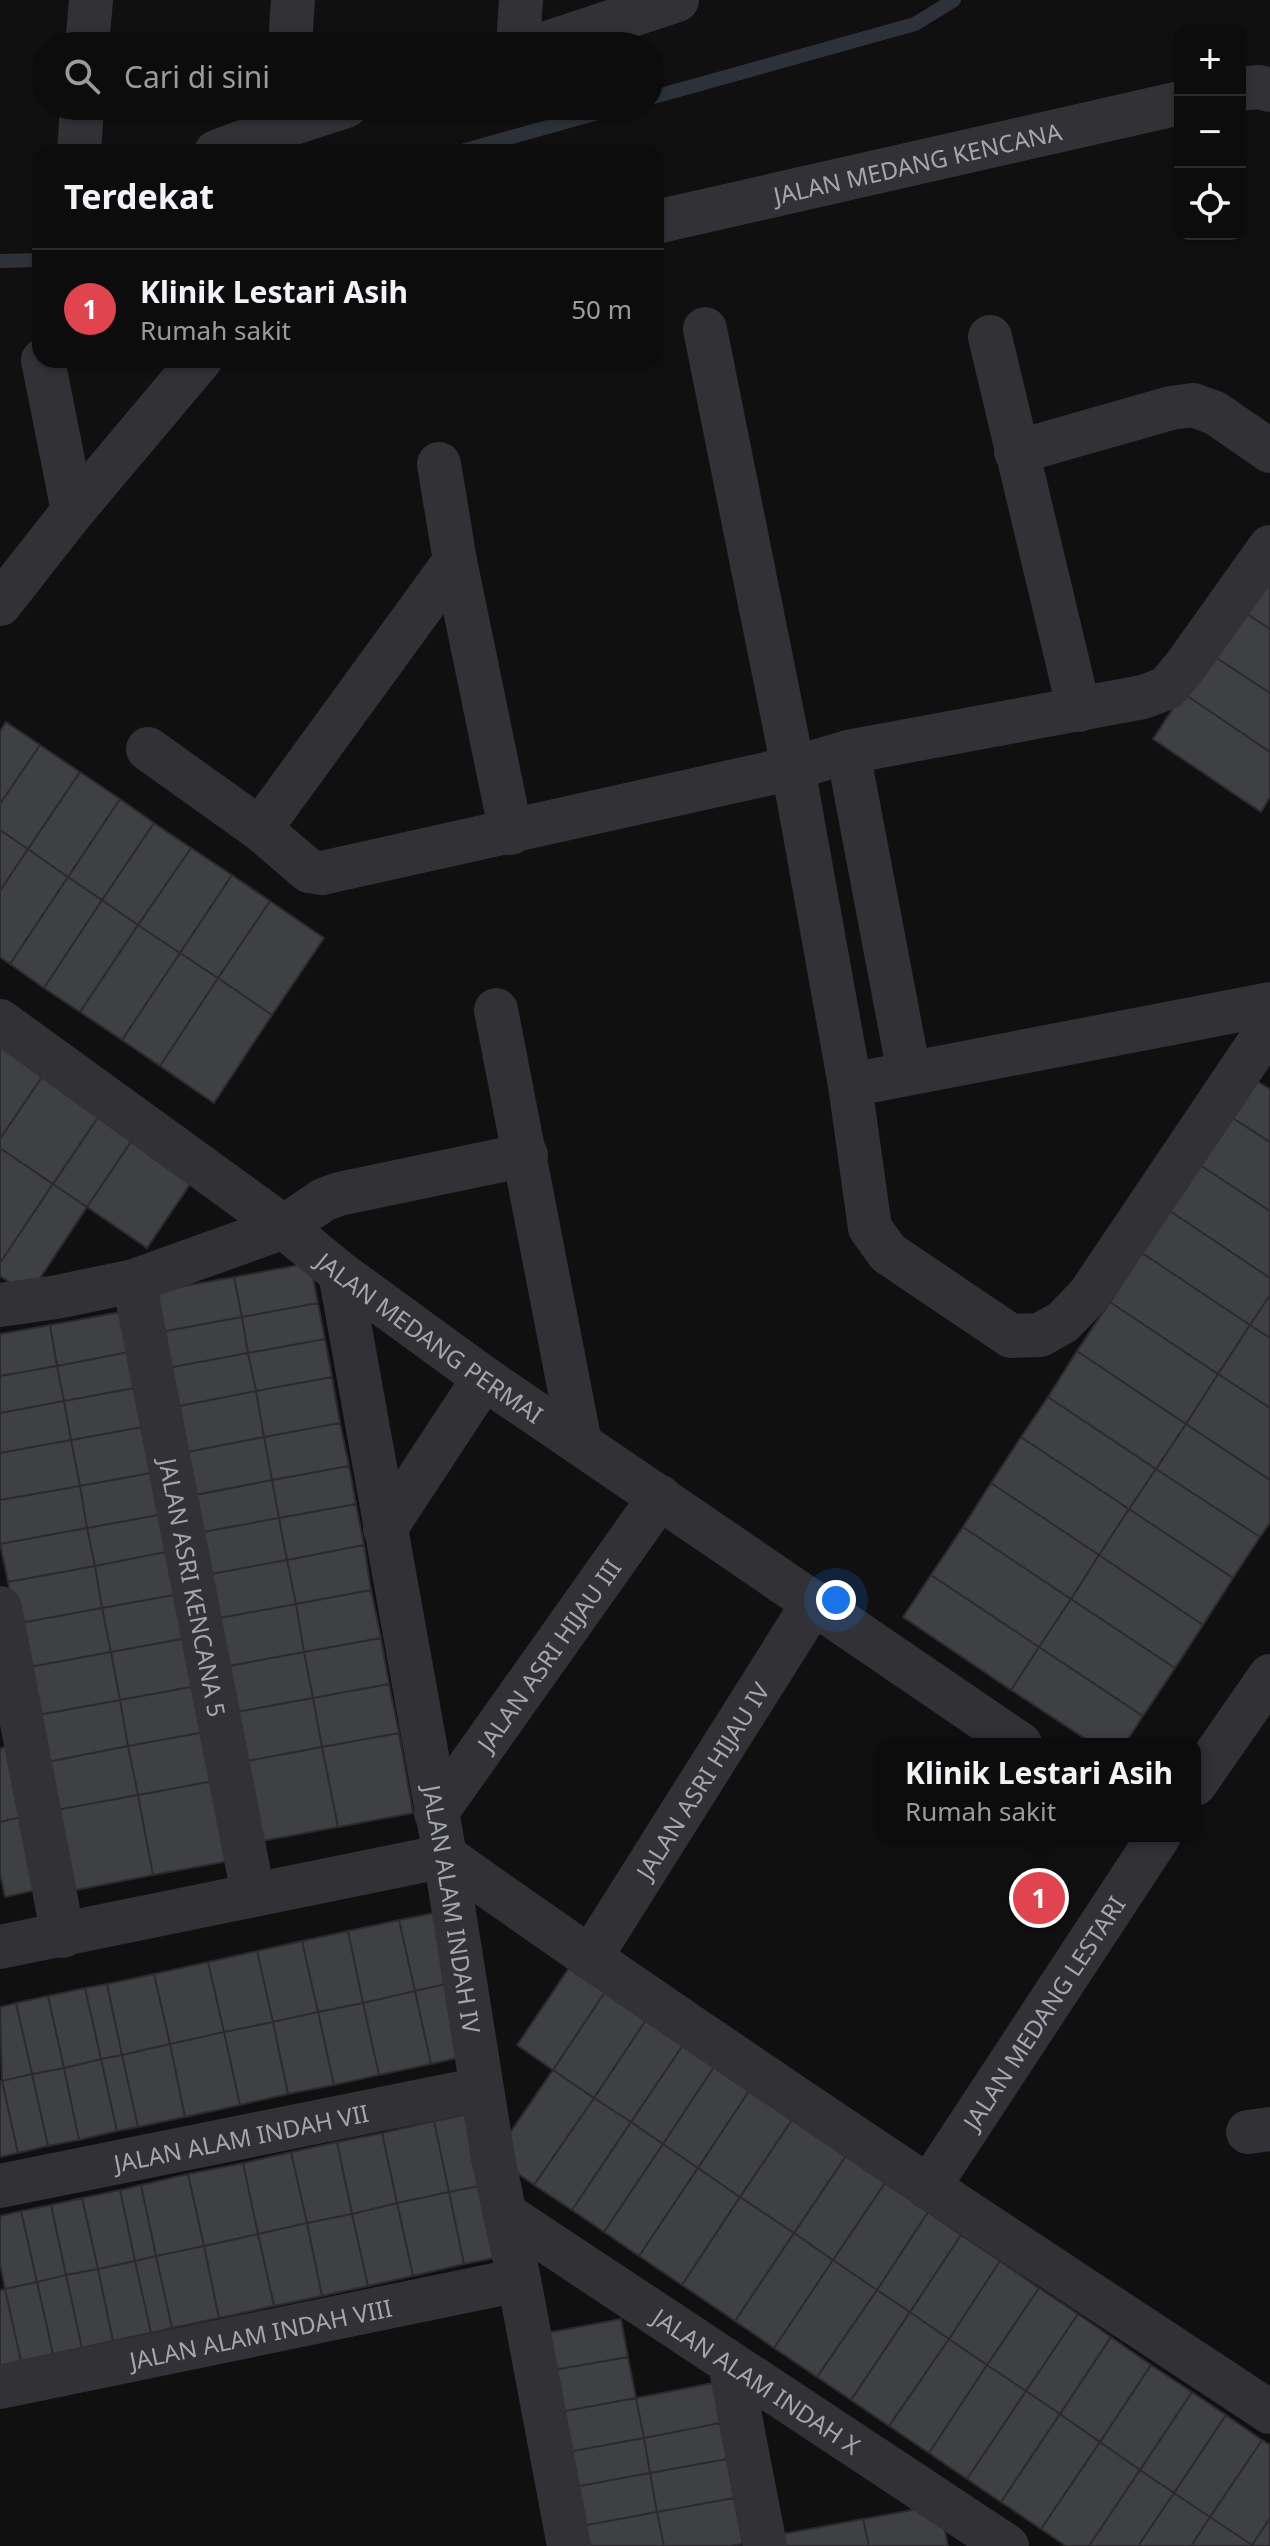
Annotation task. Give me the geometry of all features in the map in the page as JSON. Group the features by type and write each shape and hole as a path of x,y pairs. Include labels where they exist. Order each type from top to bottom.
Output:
{"street":[{"path":"88,32 91,0"},
{"path":"291,32 293,0"},
{"path":"519,32 521,0"},
{"path":"580,32 677,0"},
{"path":"1246,88 1270,90"},
{"name":"JALAN MEDANG KENCANA","path":"664,220 1174,104"},
{"path":"80,144 81,120"},
{"path":"231,144 276,120"},
{"path":"705,329 793,768 850,1085 870,1228 888,1253 1011,1336 1040,1335 1063,1322 1089,1295 1270,1026"},
{"path":"990,337 1079,710"},
{"path":"45,368 73,511"},
{"path":"0,604 73,511 193,368"},
{"path":"1016,452 1171,408 1193,405 1215,413 1270,451"},
{"path":"439,464 455,561 511,833"},
{"path":"148,749 260,829 309,871 322,873 511,833 793,768 848,752 1143,697 1167,688 1270,547"},
{"path":"260,829 455,561"},
{"path":"848,752 909,1073"},
{"path":"850,1085 1270,1004"},
{"name":"JALAN MEDANG PERMAI","path":"496,1010 580,1443"},
{"name":"JALAN MEDANG PERMAI","path":"0,1021 284,1227 340,1273 484,1378 1011,1738"},
{"path":"0,1305 134,1281 284,1227 323,1200 339,1194 526,1155"},
{"name":"JALAN ALAM INDAH IV","path":"340,1273 445,1856 480,2089 569,2546"},
{"name":"JALAN ASRI KENCANA 5","path":"134,1281 253,1894"},
{"path":"385,1529 484,1378"},
{"name":"JALAN ASRI HIJAU III","path":"436,1813 660,1497"},
{"name":"JALAN ASRI HIJAU IV","path":"590,1958 814,1602"},
{"path":"0,1608 12,1735 60,1920"},
{"path":"1201,1775 1270,1676"},
{"name":"JALAN MEDANG LESTARI","path":"928,2188 1153,1842"},
{"path":"0,1947 60,1920 253,1894 445,1856 928,2188 1270,2412"},
{"name":"JALAN ALAM INDAH VII","path":"0,2186 480,2089"},
{"name":"JALAN ALAM INDAH X","path":"505,2214 730,2364 972,2534 1007,2546"},
{"name":"JALAN ALAM INDAH VIII","path":"0,2387 519,2280"},
{"path":"730,2364 765,2546"}],"building":[{"path":"1270,560 1270,629 1238,608"},
{"path":"1238,608 1270,629 1270,693 1209,653"},
{"path":"1209,653 1270,693 1270,752 1183,693"},
{"path":"1183,693 1270,752 1270,797 1261,812 1153,739"},
{"path":"6,722 40,745 0,804 0,731"},
{"path":"40,745 80,772 28,849 0,830 0,804"},
{"path":"80,772 120,799 68,877 28,849"},
{"path":"120,799 154,823 102,900 68,877"},
{"path":"154,823 191,848 138,925 102,900"},
{"path":"0,830 28,849 0,891"},
{"path":"191,848 232,875 180,953 138,925"},
{"path":"28,849 68,877 10,964 0,957 0,891"},
{"path":"232,875 270,901 218,978 180,953"},
{"path":"68,877 102,900 44,988 10,964"},
{"path":"102,900 138,925 80,1012 44,988"},
{"path":"270,901 324,938 272,1015 218,978"},
{"path":"138,925 180,953 122,1040 80,1012"},
{"path":"180,953 218,978 160,1066 122,1040"},
{"path":"218,978 272,1015 214,1103 160,1066"},
{"path":"0,1036 48,1068 0,1139"},
{"path":"48,1068 105,1107 53,1184 0,1148 0,1139"},
{"path":"1255,1080 1270,1089 1270,1142 1231,1117"},
{"path":"105,1107 139,1130 87,1207 53,1184"},
{"path":"1231,1117 1270,1142 1270,1211 1200,1165"},
{"path":"139,1130 199,1171 147,1248 87,1207"},
{"path":"0,1148 53,1184 0,1263"},
{"path":"1200,1165 1270,1211 1270,1278 1170,1211"},
{"path":"53,1184 87,1207 29,1295 0,1276 0,1263"},
{"path":"1170,1211 1270,1278 1270,1295 1250,1325 1142,1253"},
{"path":"1142,1253 1250,1325 1218,1374 1110,1302"},
{"path":"310,1263 318,1303 242,1317 234,1277"},
{"path":"234,1277 242,1317 155,1333 147,1293"},
{"path":"1270,1295 1270,1338 1250,1325"},
{"path":"1110,1302 1218,1374 1186,1424 1077,1351"},
{"path":"318,1303 325,1339 248,1353 242,1317"},
{"path":"126,1311 134,1351 57,1366 50,1325"},
{"path":"242,1317 248,1353 162,1369 155,1333"},
{"path":"50,1325 57,1366 0,1376 0,1334"},
{"path":"1250,1325 1270,1338 1270,1408 1218,1374"},
{"path":"325,1339 332,1377 256,1391 248,1353"},
{"path":"134,1351 140,1387 64,1401 57,1366"},
{"path":"1077,1351 1186,1424 1156,1469 1048,1397"},
{"path":"248,1353 256,1391 169,1408 162,1369"},
{"path":"57,1366 64,1401 0,1413 0,1376"},
{"path":"1218,1374 1270,1408 1270,1480 1186,1424"},
{"path":"332,1377 340,1423 264,1437 256,1391"},
{"path":"140,1387 148,1426 71,1440 64,1401"},
{"path":"256,1391 264,1437 177,1454 169,1408"},
{"path":"1048,1397 1156,1469 1129,1509 1021,1437"},
{"path":"64,1401 71,1440 0,1453 0,1413"},
{"path":"340,1423 349,1466 272,1480 264,1437"},
{"path":"1186,1424 1270,1480 1270,1523 1260,1537 1156,1469"},
{"path":"148,1426 156,1472 80,1486 71,1440"},
{"path":"264,1437 272,1480 185,1497 177,1454"},
{"path":"1021,1437 1129,1509 1099,1555 991,1483"},
{"path":"71,1440 80,1486 0,1500 0,1453"},
{"path":"349,1466 356,1504 279,1518 272,1480"},
{"path":"1156,1469 1260,1537 1233,1578 1129,1509"},
{"path":"156,1472 164,1514 87,1528 80,1486"},
{"path":"272,1480 279,1518 192,1534 185,1497"},
{"path":"991,1483 1099,1555 1071,1599 963,1527"},
{"path":"80,1486 87,1528 0,1544 0,1500"},
{"path":"356,1504 364,1545 287,1560 279,1518"},
{"path":"1129,1509 1233,1578 1203,1625 1099,1555"},
{"path":"164,1514 171,1551 95,1566 87,1528"},
{"path":"279,1518 287,1560 200,1576 192,1534"},
{"path":"963,1527 1071,1599 1039,1647 931,1575"},
{"path":"87,1528 95,1566 8,1582 0,1544"},
{"path":"364,1545 371,1590 296,1604 287,1560"},
{"path":"171,1551 179,1594 102,1608 95,1566"},
{"path":"1099,1555 1203,1625 1175,1668 1071,1599"},
{"path":"287,1560 296,1604 209,1620 200,1576"},
{"path":"95,1566 102,1608 15,1624 8,1582"},
{"path":"931,1575 1039,1647 1011,1690 903,1617"},
{"path":"371,1590 381,1638 304,1652 296,1604"},
{"path":"179,1594 187,1638 111,1652 102,1608"},
{"path":"1071,1599 1175,1668 1143,1716 1039,1647"},
{"path":"296,1604 304,1652 218,1668 209,1620"},
{"path":"102,1608 111,1652 24,1668 15,1624"},
{"path":"187,1638 196,1686 120,1700 111,1652"},
{"path":"381,1638 389,1684 313,1698 304,1652"},
{"path":"1039,1647 1143,1716 1129,1738 1084,1738 1011,1690"},
{"path":"111,1652 120,1700 33,1716 24,1668"},
{"path":"304,1652 313,1698 226,1714 218,1668"},
{"path":"389,1684 399,1733 322,1747 313,1698"},
{"path":"196,1686 205,1732 128,1746 120,1700"},
{"path":"313,1698 322,1747 236,1763 226,1714"},
{"path":"120,1700 128,1746 42,1763 33,1716"},
{"path":"205,1732 214,1781 138,1795 128,1746"},
{"path":"399,1733 413,1813 338,1827 322,1747"},
{"path":"128,1746 138,1795 51,1811 42,1763"},
{"path":"6,1747 21,1817 0,1822 0,1748"},
{"path":"322,1747 338,1827 251,1843 236,1763"},
{"path":"214,1781 229,1861 153,1875 138,1795"},
{"path":"138,1795 153,1875 66,1892 51,1811"},
{"path":"21,1817 36,1890 5,1897 0,1874 0,1822"},
{"path":"439,1912 454,1982 415,1991 399,1920"},
{"path":"399,1920 415,1991 363,2003 348,1931"},
{"path":"348,1931 363,2003 318,2012 302,1941"},
{"path":"302,1941 318,2012 273,2022 257,1951"},
{"path":"257,1951 273,2022 224,2032 208,1962"},
{"path":"208,1962 224,2032 170,2044 154,1974"},
{"path":"569,1968 605,1992 553,2070 517,2045"},
{"path":"154,1974 170,2044 122,2055 107,1984"},
{"path":"454,1982 470,2055 431,2064 415,1991"},
{"path":"107,1984 122,2055 101,2059 85,1988"},
{"path":"85,1988 101,2059 64,2068 48,1996"},
{"path":"415,1991 431,2064 379,2075 363,2003"},
{"path":"605,1992 646,2020 594,2098 553,2070"},
{"path":"48,1996 64,2068 32,2074 16,2003"},
{"path":"16,2003 32,2074 2,2081 0,2007"},
{"path":"363,2003 379,2075 334,2085 318,2012"},
{"path":"318,2012 334,2085 288,2094 273,2022"},
{"path":"646,2020 683,2045 631,2122 594,2098"},
{"path":"273,2022 288,2094 240,2105 224,2032"},
{"path":"224,2032 240,2105 185,2117 170,2044"},
{"path":"170,2044 185,2117 138,2127 122,2055"},
{"path":"683,2045 714,2067 663,2144 631,2122"},
{"path":"122,2055 138,2127 117,2131 101,2059"},
{"path":"101,2059 117,2131 79,2140 64,2068"},
{"path":"714,2067 749,2091 698,2168 663,2144"},
{"path":"64,2068 79,2140 48,2146 32,2074"},
{"path":"553,2070 594,2098 534,2185 494,2156"},
{"path":"32,2074 48,2146 18,2153 2,2081"},
{"path":"0,2081 18,2153 0,2157"},
{"path":"749,2091 792,2120 740,2197 698,2168"},
{"path":"594,2098 631,2122 572,2210 534,2185"},
{"path":"473,2113 489,2184 449,2192 434,2121"},
{"path":"792,2120 846,2156 794,2233 740,2197"},
{"path":"434,2121 449,2192 397,2203 382,2133"},
{"path":"631,2122 663,2144 604,2232 572,2210"},
{"path":"382,2133 397,2203 352,2214 337,2142"},
{"path":"337,2142 352,2214 307,2223 291,2152"},
{"path":"663,2144 698,2168 639,2256 604,2232"},
{"path":"291,2152 307,2223 258,2234 243,2163"},
{"path":"846,2156 885,2183 833,2260 794,2233"},
{"path":"243,2163 258,2234 204,2246 188,2174"},
{"path":"698,2168 740,2197 682,2285 639,2256"},
{"path":"188,2174 204,2246 156,2256 141,2185"},
{"path":"885,2183 928,2212 877,2290 833,2260"},
{"path":"489,2184 504,2256 464,2264 449,2192"},
{"path":"141,2185 156,2256 135,2261 120,2190"},
{"path":"120,2190 135,2261 98,2269 82,2198"},
{"path":"449,2192 464,2264 413,2276 397,2203"},
{"path":"740,2197 794,2233 735,2321 682,2285"},
{"path":"82,2198 98,2269 66,2275 51,2205"},
{"path":"397,2203 413,2276 368,2286 352,2214"},
{"path":"51,2205 66,2275 37,2282 21,2211"},
{"path":"21,2211 37,2282 5,2289 0,2264 0,2216"},
{"path":"928,2212 961,2235 910,2312 877,2290"},
{"path":"352,2214 368,2286 322,2296 307,2223"},
{"path":"307,2223 322,2296 274,2306 258,2234"},
{"path":"794,2233 833,2260 774,2348 735,2321"},
{"path":"258,2234 274,2306 219,2318 204,2246"},
{"path":"961,2235 1000,2261 949,2339 910,2312"},
{"path":"204,2246 219,2318 172,2328 156,2256"},
{"path":"156,2256 172,2328 151,2333 135,2261"},
{"path":"833,2260 877,2290 817,2377 774,2348"},
{"path":"135,2261 151,2333 113,2341 98,2269"},
{"path":"1000,2261 1039,2288 987,2365 949,2339"},
{"path":"98,2269 113,2341 82,2348 66,2275"},
{"path":"66,2275 82,2348 53,2354 37,2282"},
{"path":"37,2282 53,2354 21,2361 5,2289"},
{"path":"1039,2288 1078,2314 1026,2391 987,2365"},
{"path":"5,2289 21,2361 0,2366 0,2290"},
{"path":"877,2290 910,2312 851,2400 817,2377"},
{"path":"910,2312 949,2339 889,2426 851,2400"},
{"path":"1078,2314 1111,2337 1060,2414 1026,2391"},
{"path":"621,2319 628,2357 542,2372 535,2335"},
{"path":"1111,2337 1151,2365 1100,2442 1060,2414"},
{"path":"949,2339 987,2365 929,2453 889,2426"},
{"path":"628,2357 636,2398 549,2414 542,2372"},
{"path":"987,2365 1026,2391 967,2479 929,2453"},
{"path":"1151,2365 1192,2392 1140,2470 1100,2442"},
{"path":"713,2383 720,2423 644,2438 636,2398"},
{"path":"1026,2391 1060,2414 1001,2502 967,2479"},
{"path":"1192,2392 1226,2415 1174,2493 1140,2470"},
{"path":"636,2398 644,2438 557,2454 549,2414"},
{"path":"1060,2414 1100,2442 1041,2529 1001,2502"},
{"path":"1226,2415 1262,2440 1210,2517 1174,2493"},
{"path":"720,2423 727,2459 650,2473 644,2438"},
{"path":"644,2438 650,2473 563,2489 557,2454"},
{"path":"1262,2440 1270,2445 1270,2518 1252,2545 1210,2517"},
{"path":"1100,2442 1140,2470 1089,2546 1066,2546 1041,2529"},
{"path":"727,2459 734,2498 657,2512 650,2473"},
{"path":"1140,2470 1174,2493 1138,2546 1089,2546"},
{"path":"650,2473 657,2512 571,2528 563,2489"},
{"path":"1174,2493 1210,2517 1191,2546 1138,2546"},
{"path":"734,2498 743,2544 664,2546 657,2512"},
{"path":"940,2505 948,2546 869,2546 863,2519"},
{"path":"657,2512 664,2546 574,2546 571,2528"},
{"path":"1210,2517 1252,2545 1191,2546"},
{"path":"1270,2518 1270,2546 1252,2545"},
{"path":"863,2519 869,2546 779,2546 777,2535"}],"waterway":[{"path":"664,94 915,24 954,0"},
{"path":"487,144 573,120"},
{"path":"0,261 32,260"}],"place":[{"name":"Klinik Lestari Asih","path":"1039,1898"}]}
